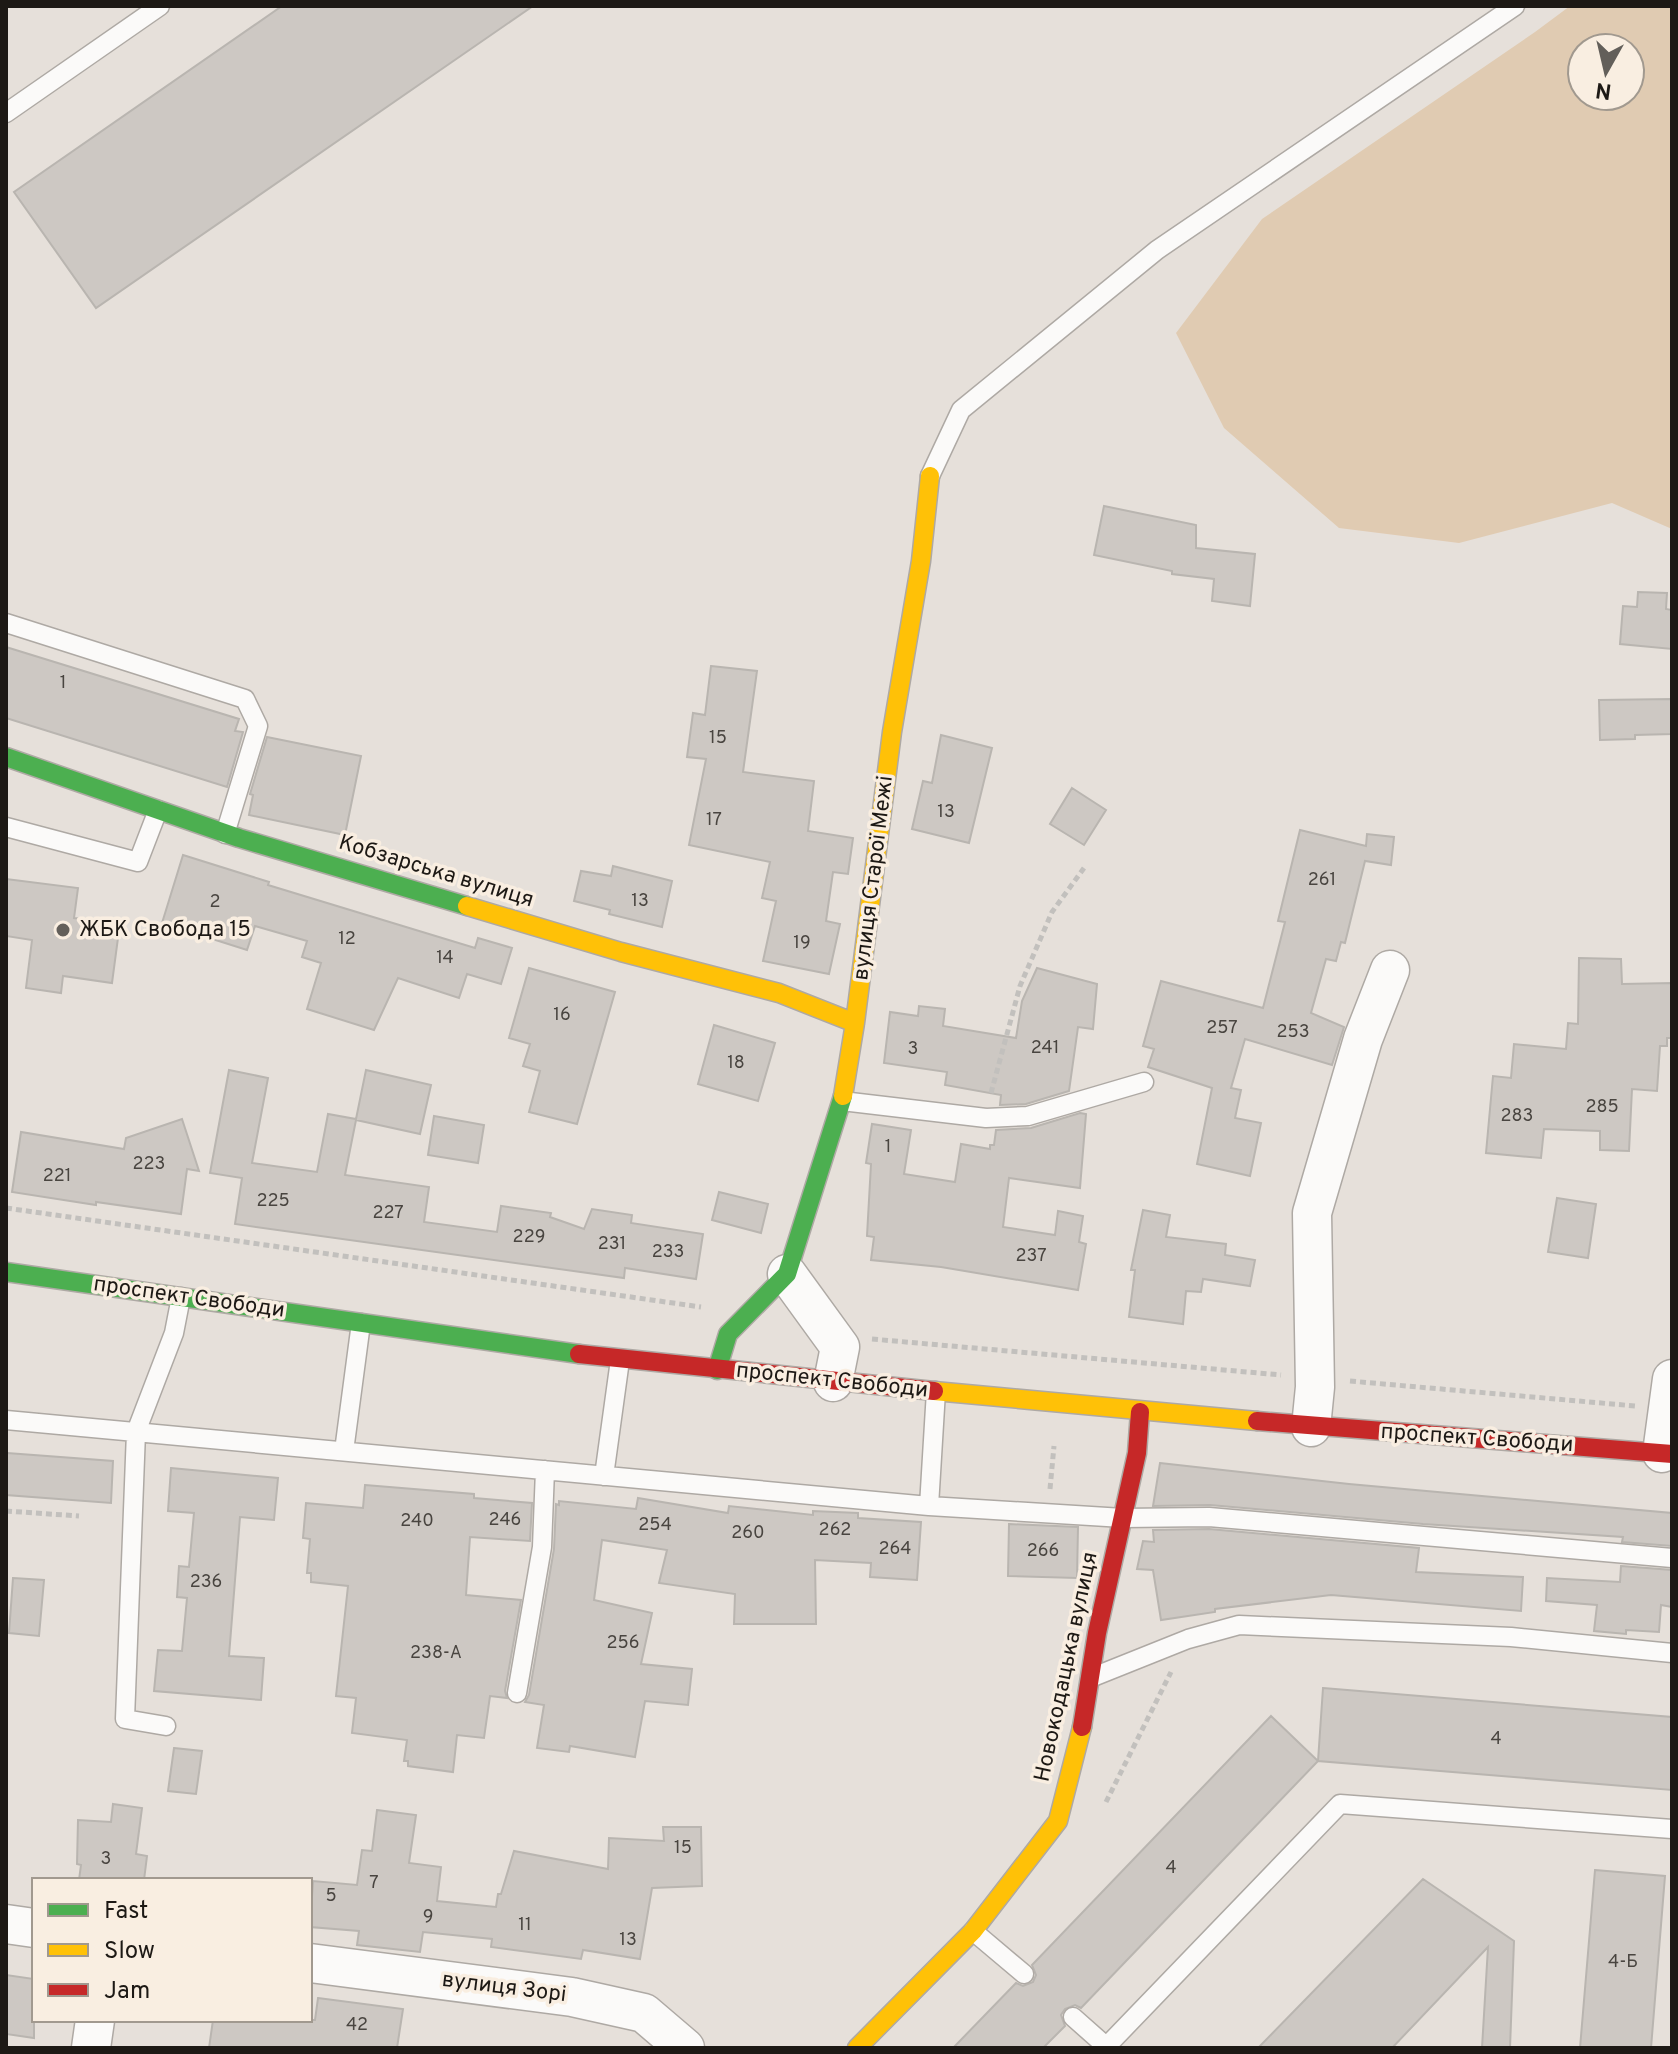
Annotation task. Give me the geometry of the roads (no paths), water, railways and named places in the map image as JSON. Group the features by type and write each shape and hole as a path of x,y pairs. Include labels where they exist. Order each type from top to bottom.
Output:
{"street":[{"name":"вулиця Старої Межі","path":"717,1370 728,1334 787,1274 842,1101 855,1023 892,732 919,577 930,476"},
{"name":"Кобзарська вулиця","path":"6,757 225,834 621,952 779,993 855,1023"},
{"path":"1311,1427 1315,1387 1312,1213 1363,1039 1390,970"},
{"name":"проспект Свободи","path":"6,1272 620,1360 1140,1412 1667,1453 1672,1379"},
{"path":"787,1274 840,1347 833,1382"},
{"name":"Новокодацька вулиця","path":"857,2048 973,1931 1058,1821 1080,1742 1097,1633 1137,1453 1140,1412"},
{"path":"6,1924 32,1928"},
{"name":"вулиця Зорі","path":"312,1963 572,1997 644,2013 685,2048"},
{"path":"91,2048 95,2022"}],"lane":[{"path":"6,113 160,6"},
{"path":"930,476 961,410 1157,250 1515,6"},
{"path":"6,623 245,699 258,726 225,834"},
{"path":"6,827 138,862 158,810"},
{"path":"842,1101 986,1118 1028,1116 1144,1082"},
{"path":"166,1726 125,1719 136,1432 174,1333 181,1297"},
{"path":"344,1451 361,1323"},
{"path":"604,1476 620,1360"},
{"path":"929,1506 936,1391"},
{"path":"6,1420 929,1506 1123,1518 1209,1517 1672,1558"},
{"path":"517,1693 542,1547 545,1470"},
{"path":"1091,1677 1188,1639 1239,1625 1511,1637 1672,1653"},
{"path":"1073,2017 1106,2048 1340,1804 1672,1829"},
{"path":"973,1931 1024,1974"}],"place":[{"name":"ЖБК Свобода 15","path":"63,930"}]}
